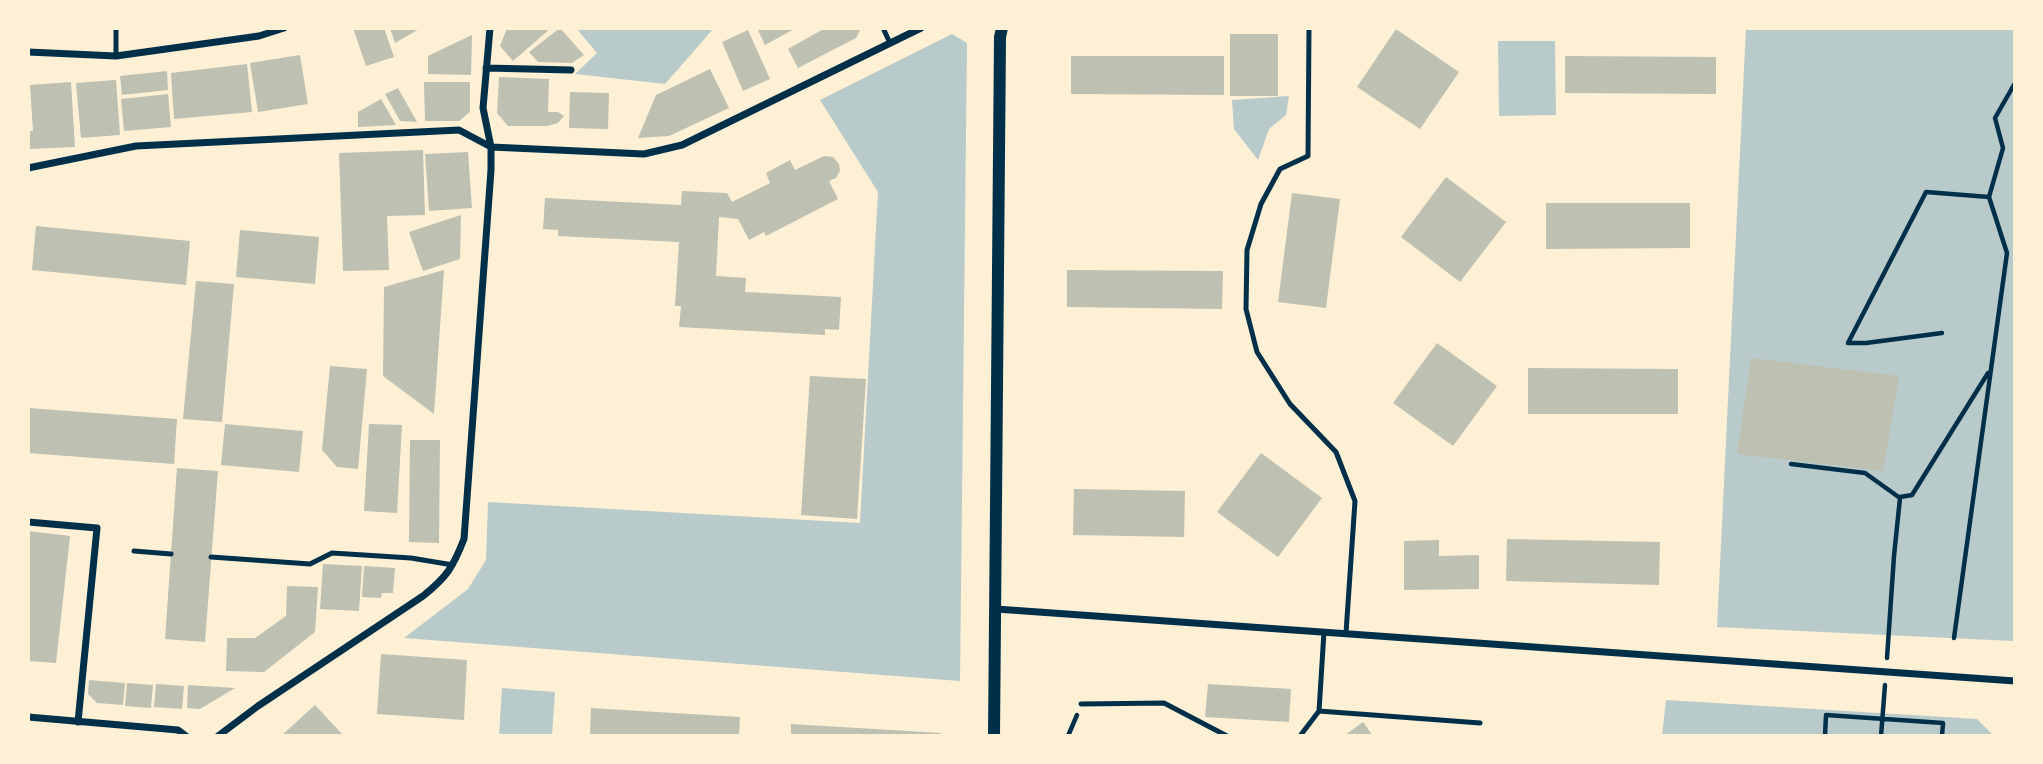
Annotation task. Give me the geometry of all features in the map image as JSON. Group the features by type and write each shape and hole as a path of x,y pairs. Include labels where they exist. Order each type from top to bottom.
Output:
{"street":[{"path":"28,52 116,56 259,36 284,28"},
{"path":"218,736 258,706 423,596 441,581 454,565 464,539 491,147 483,108 490,28"},
{"path":"28,169 136,146 460,130 491,147 643,154 682,145 921,28"},
{"path":"994,736 1002,28"},
{"path":"486,68 571,70"},
{"path":"28,522 97,528 78,722"},
{"path":"996,609 2015,681"},
{"path":"28,717 178,730 186,736"}],"lane":[{"path":"116,28 116,56"},
{"path":"883,28 890,43"},
{"path":"1309,28 1308,156 1280,169 1261,204 1247,250 1246,309 1257,352 1290,404 1336,452 1355,501 1346,634"},
{"path":"134,551 171,554"},
{"path":"211,557 310,564 332,553 411,558 454,565"},
{"path":"1300,736 1319,711 1324,632"},
{"path":"1081,704 1164,704 1227,736"},
{"path":"1319,711 1480,723"}],"path":[{"path":"1954,638 2007,253 1989,197 2003,148 1995,118 2015,83"},
{"path":"1942,333 1848,343 1926,192 1989,197"},
{"path":"1791,464 1865,474 1900,497 1912,495 1991,369"},
{"path":"1891,614 1900,497"},
{"path":"1068,736 1081,704"},
{"path":"1825,736 1826,715 1943,723 1942,736"},
{"path":"1881,736 1882,722"}],"shaded area":[{"path":"576,28 714,28 665,84 575,74 597,53"},
{"path":"1746,28 2015,28 2013,641 1717,627"},
{"path":"952,34 967,43 960,681 404,638 468,589 486,560 488,502 860,523 878,192 820,100"},
{"path":"1498,41 1555,41 1556,115 1499,116"},
{"path":"1289,96 1286,115 1269,129 1258,160 1234,129 1232,100"},
{"path":"502,688 555,692 552,736 499,736"},
{"path":"1666,700 1977,719 1994,736 1662,736"}],"building":[{"path":"353,28 384,28 394,57 366,66"},
{"path":"390,28 421,28 395,43"},
{"path":"507,28 551,28 513,61 500,46"},
{"path":"560,28 584,55 572,63 538,62 529,52"},
{"path":"757,28 796,28 765,45"},
{"path":"825,28 861,28 856,38 798,68 788,49"},
{"path":"1396,29 1459,72 1420,129 1357,87"},
{"path":"748,30 770,79 743,91 722,42"},
{"path":"1230,34 1278,34 1278,96 1230,96"},
{"path":"472,35 471,75 428,74 428,56"},
{"path":"300,55 308,104 258,112 250,63"},
{"path":"1071,56 1224,56 1224,95 1071,94"},
{"path":"1565,56 1716,57 1716,94 1565,93"},
{"path":"247,64 252,112 174,119 171,73"},
{"path":"710,69 729,108 669,136 638,138 656,95"},
{"path":"167,71 168,90 122,95 120,76"},
{"path":"499,77 549,79 548,112 558,112 564,116 558,123 547,126 508,126 497,113"},
{"path":"116,80 120,135 81,138 76,83"},
{"path":"71,82 75,147 28,149 28,131 33,131 30,85"},
{"path":"424,82 470,82 470,112 459,121 425,121"},
{"path":"398,88 417,122 400,121 385,94"},
{"path":"570,92 609,93 608,129 569,128"},
{"path":"168,94 171,127 124,131 121,99"},
{"path":"381,99 396,125 358,127 358,112"},
{"path":"423,150 425,215 387,216 389,270 343,271 339,153"},
{"path":"468,152 472,208 429,211 425,154"},
{"path":"824,156 833,157 839,164 840,171 836,178 829,181 838,199 766,236 764,232 749,240 738,219 719,217 716,276 746,278 745,292 841,297 839,330 825,329 825,335 679,327 681,306 675,306 679,242 558,236 558,230 543,229 545,198 681,205 682,191 727,193 732,202 770,183 766,173 790,160 795,170"},
{"path":"1446,177 1506,222 1460,282 1401,237"},
{"path":"1292,193 1340,199 1326,308 1278,302"},
{"path":"1546,203 1690,203 1690,248 1546,249"},
{"path":"461,215 460,259 423,271 409,232"},
{"path":"36,226 190,241 186,285 32,270"},
{"path":"240,230 319,237 315,284 236,277"},
{"path":"444,270 434,414 383,376 384,287"},
{"path":"1067,270 1223,271 1222,309 1067,307"},
{"path":"196,281 234,284 222,422 183,419"},
{"path":"1437,343 1497,386 1453,446 1393,403"},
{"path":"1751,358 1899,376 1883,471 1737,454"},
{"path":"330,366 367,369 358,469 337,467 322,450"},
{"path":"1528,368 1678,369 1678,414 1528,414"},
{"path":"810,376 866,379 857,519 801,515"},
{"path":"28,408 177,419 174,464 28,453"},
{"path":"225,424 303,431 299,472 221,465"},
{"path":"369,424 402,425 397,513 364,511"},
{"path":"410,440 440,440 439,543 409,542"},
{"path":"1261,453 1322,498 1278,557 1217,512"},
{"path":"177,468 218,471 205,642 165,639"},
{"path":"1074,489 1185,491 1184,537 1073,535"},
{"path":"28,531 70,536 56,663 28,661"},
{"path":"1507,539 1660,542 1659,585 1506,581"},
{"path":"1439,540 1439,556 1479,555 1479,589 1404,590 1404,541"},
{"path":"323,564 362,566 359,611 320,609"},
{"path":"364,566 395,568 393,593 382,593 381,598 362,597"},
{"path":"287,586 318,587 315,632 264,672 226,671 227,638 255,638 286,616"},
{"path":"381,654 467,660 464,720 377,714"},
{"path":"89,680 125,683 123,705 97,703 88,694"},
{"path":"127,683 153,685 151,708 125,706"},
{"path":"156,684 184,686 182,709 154,707"},
{"path":"1208,684 1291,689 1289,722 1205,717"},
{"path":"188,685 235,688 200,709 187,708"},
{"path":"315,705 342,734 340,736 281,736"},
{"path":"591,708 740,717 739,736 590,736"},
{"path":"1363,722 1373,736 1344,736"},
{"path":"791,724 941,733 940,736 791,736"}]}
